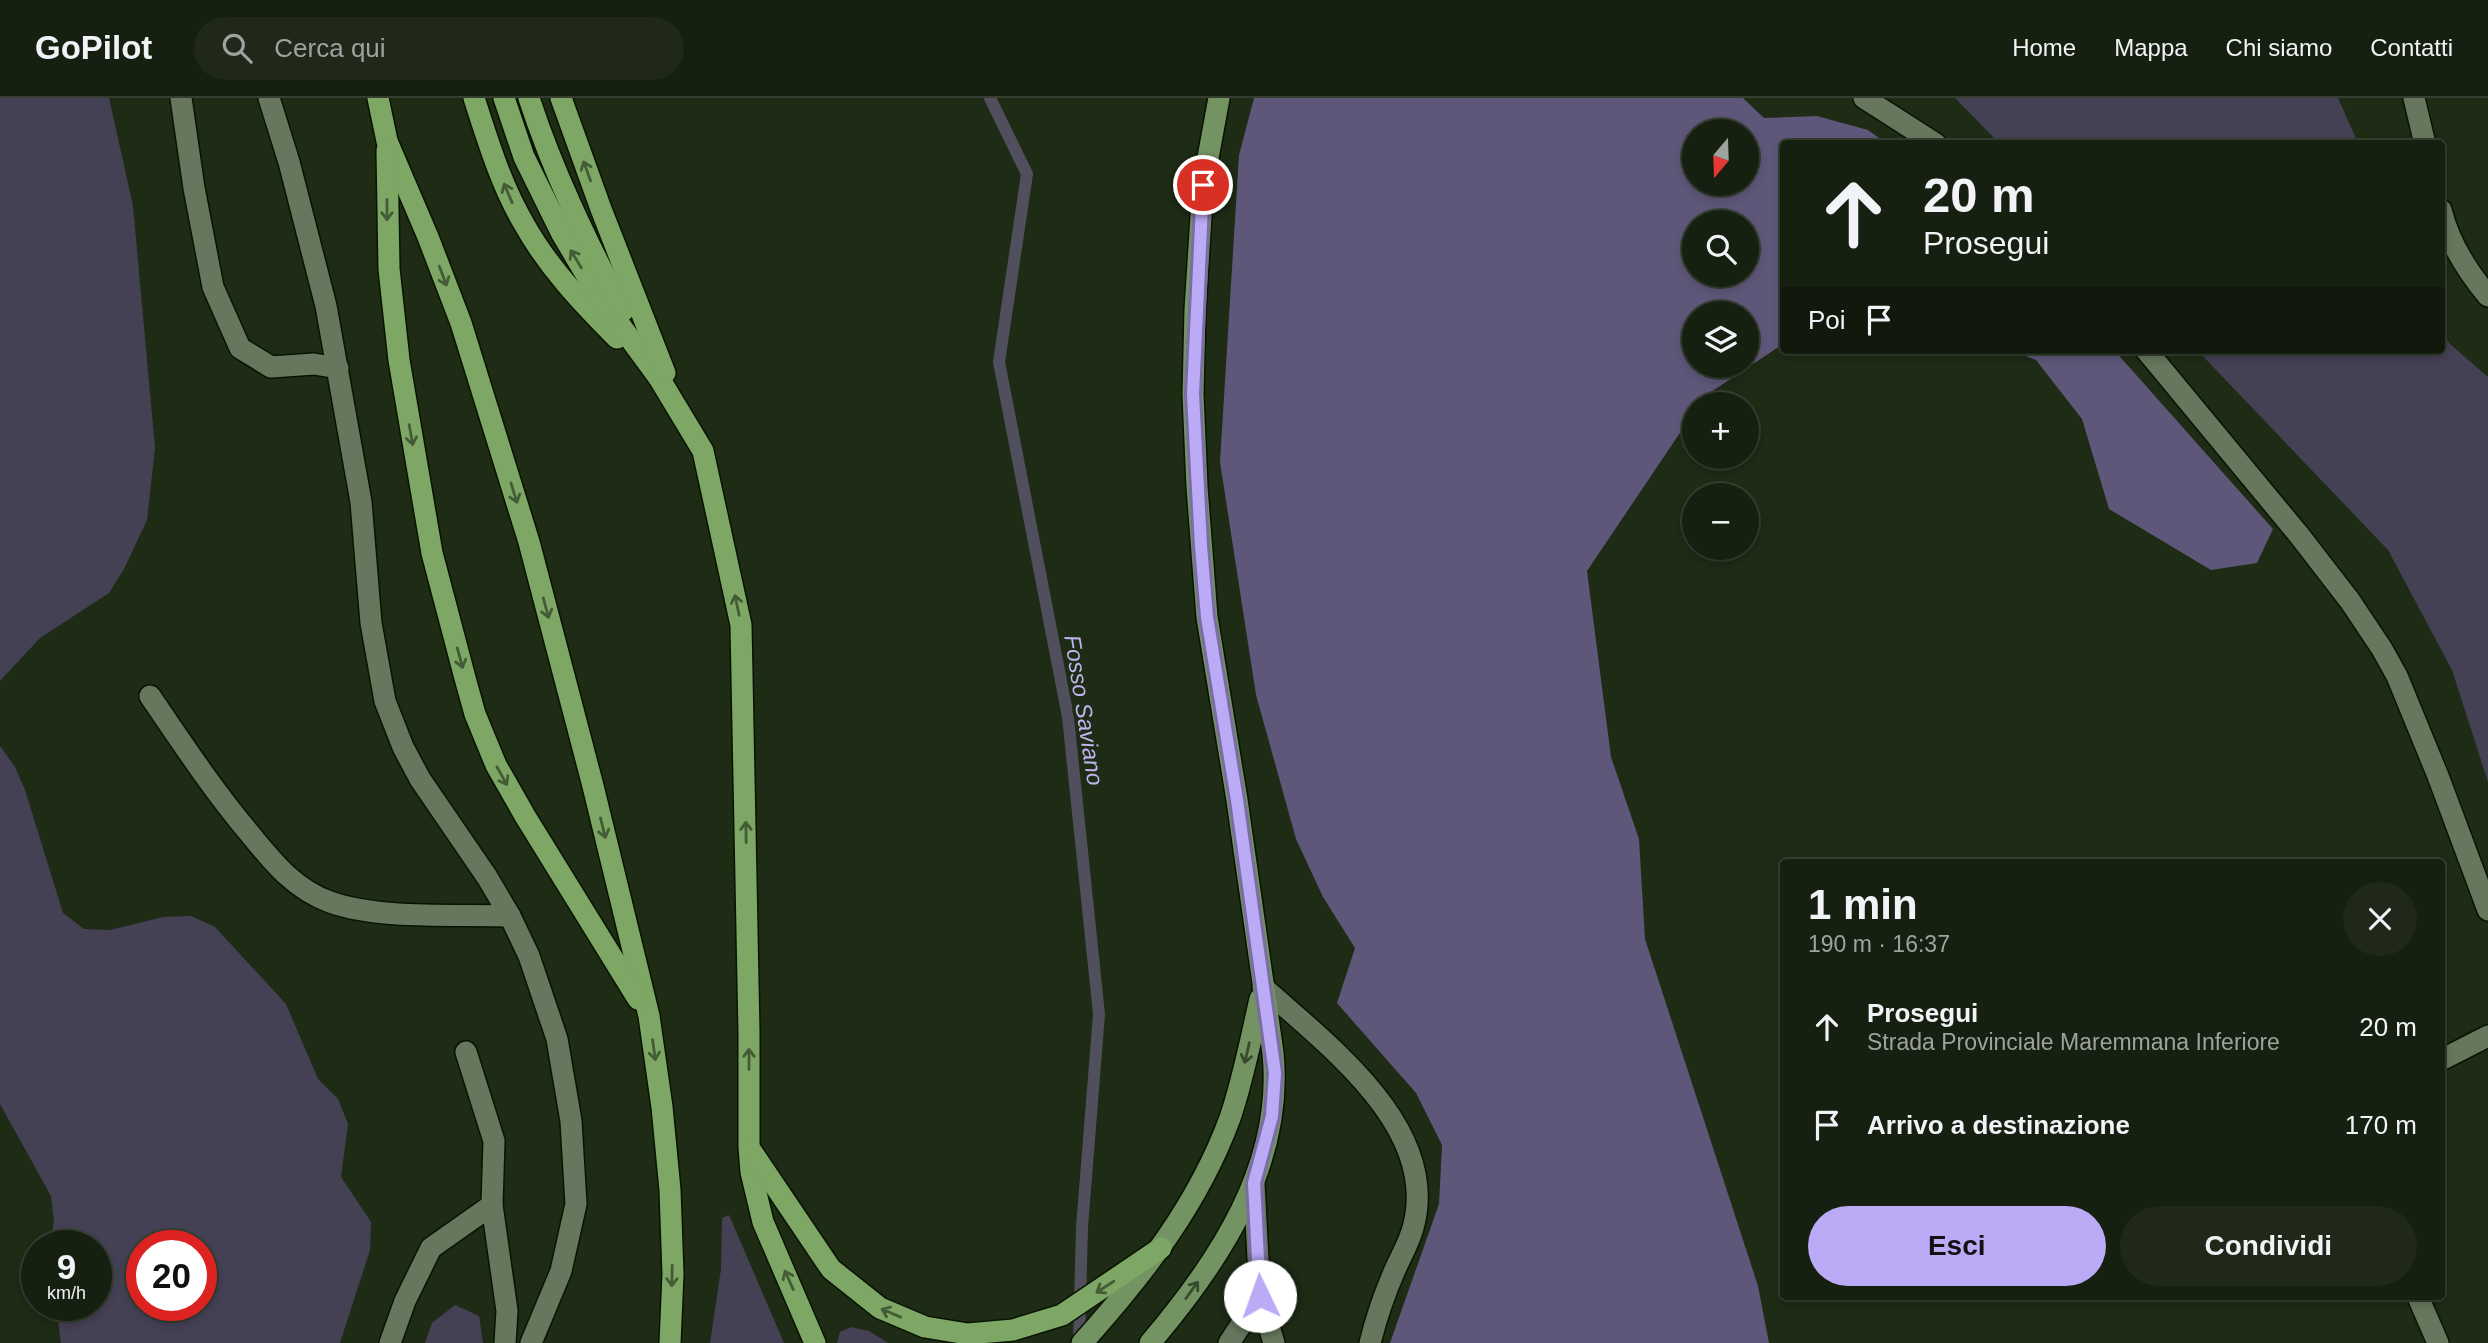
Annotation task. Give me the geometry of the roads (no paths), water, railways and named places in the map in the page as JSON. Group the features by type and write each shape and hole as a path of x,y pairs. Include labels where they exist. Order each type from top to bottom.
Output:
{"highway":[{"path":"378,98 387,141 389,269 399,360 432,553 468,690 485,740 501,774 649,1016"},
{"path":"474,98 489,145 512,201 537,246 595,316 659,378"},
{"path":"504,98 524,157 562,234 598,295 659,378"},
{"path":"529,98 556,175 579,224 659,378 703,452 741,625 749,1033 748,1147 751,1172 763,1222 815,1343"},
{"path":"561,98 682,417"},
{"path":"387,141 461,323 529,542 593,786 649,1016 670,1190 673,1274 670,1343"},
{"path":"748,1147 831,1269 880,1308 925,1327 968,1334 1013,1330 1062,1315 1161,1248"}],"main road":[{"path":"1150,1343 1190,1294 1220,1251 1254,1183 1265,1148 1275,1093 1273,1053 1237,800 1207,617 1197,487 1193,394 1196,296 1203,185 1219,98"},
{"path":"1082,1343 1161,1248 1208,1169 1230,1116 1263,987"}],"street":[{"path":"181,98 194,188 213,287 240,348 271,367 314,364 338,368"},
{"path":"269,98 289,162 323,293 338,368 362,502 372,631 386,701 402,747 419,779 487,877 510,916 529,956 557,1039 571,1121 576,1204 561,1271 531,1343"},
{"path":"1864,98 1930,140"},
{"path":"2414,98 2424,140"},
{"path":"2445,221 2462,260 2488,296"},
{"path":"2149,354 2299,534 2350,601 2382,649 2397,676 2433,764 2488,910"},
{"path":"150,696 220,799 284,874 303,889 329,901 357,909 510,916"},
{"path":"1263,987 1332,1049 1377,1098 1398,1128 1411,1160 1417,1196 1413,1230 1387,1290 1370,1343"},
{"path":"2445,1058 2488,1036"},
{"path":"466,1052 495,1142 492,1205 507,1311 505,1343"},
{"path":"1254,1183 1260,1296 1275,1343"},
{"path":"390,1343 405,1301 431,1248 492,1205"},
{"path":"1229,1343 1260,1296"},
{"path":"2419,1300 2438,1343"}],"waterway":[{"name":"Fosso Saviano","path":"990,98 1027,174 999,362 1068,717 1099,1014 1082,1227 1079,1343"}]}
